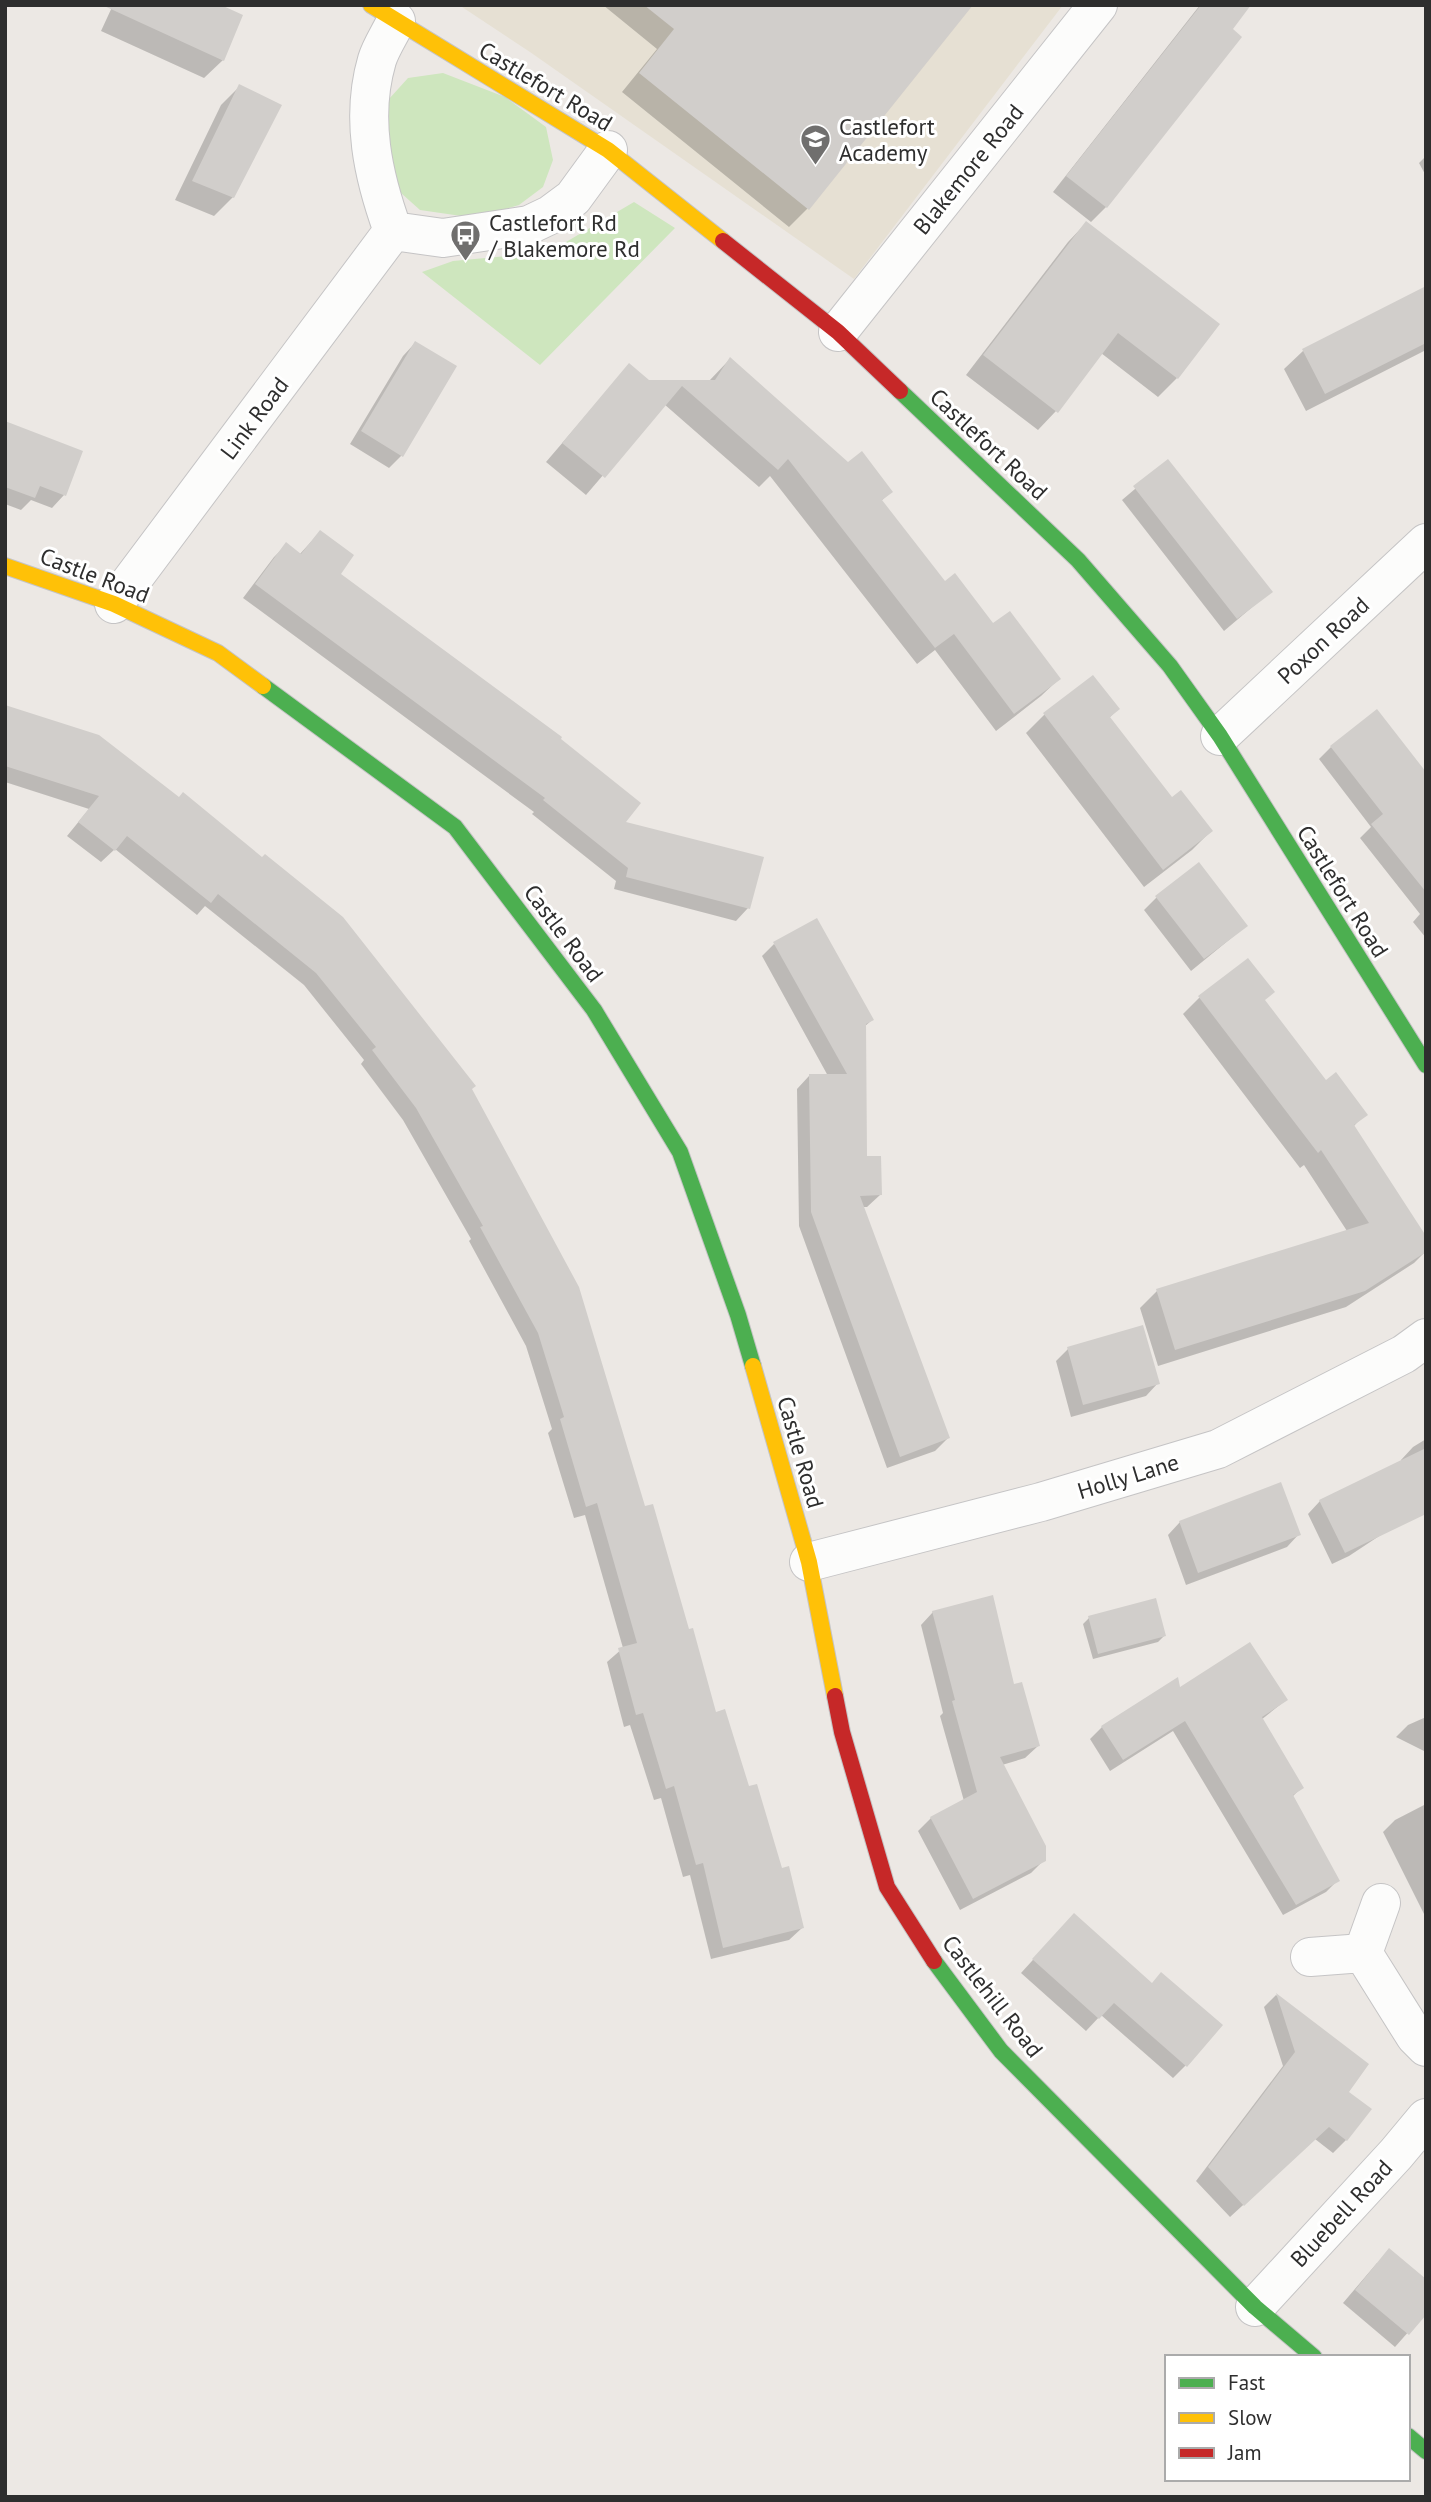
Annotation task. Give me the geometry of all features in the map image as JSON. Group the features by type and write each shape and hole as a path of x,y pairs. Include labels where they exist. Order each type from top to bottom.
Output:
{"street":[{"name":"Blakemore Road","path":"838,332 1098,5"},
{"name":"Castlefort Road","path":"383,13 608,150 838,332 1078,559 1170,666 1220,736 1426,1065"},
{"path":"383,13 378,58 369,95 372,156 379,192 393,231 443,238 529,225 551,215 573,198 608,150"},
{"name":"Link Road","path":"114,604 393,231"},
{"name":"Poxon Road","path":"1220,736 1426,543"},
{"name":"Castle Road","path":"5,566 114,604 218,653 455,827 594,1010 680,1152 738,1315 809,1562"},
{"name":"Holly Lane","path":"809,1562 1041,1502 1218,1449 1333,1392 1404,1354 1426,1338"},
{"name":"Castlehill Road","path":"809,1562 842,1732 887,1887 937,1965 1001,2051 1255,2307 1312,2355"},
{"path":"1363,1953 1381,1903"},
{"path":"1310,1957 1363,1953"},
{"path":"1363,1953 1415,2036 1426,2047"},
{"name":"Bluebell Road","path":"1255,2307 1426,2118"},
{"path":"1410,2438 1426,2451"}],"shaded area":[{"name":"Castlefort Academy","path":"459,5 1063,5 854,279"}],"green space":[{"path":"443,73 505,97 546,127 553,160 543,187 519,205 475,218 420,210 401,193 386,144 389,99 408,78"},
{"path":"634,202 675,228 540,365 422,272 453,261 549,252"}],"building":[{"path":"102,5 221,5 243,15 224,61"},
{"path":"644,5 973,5 809,210 639,73 674,29"},
{"path":"1201,5 1251,5 1233,29 1242,37 1107,208 1066,176"},
{"path":"239,84 282,105 234,198 192,181"},
{"path":"1086,221 1220,324 1178,379 1118,333 1058,413 983,355"},
{"path":"1426,286 1426,343 1325,394 1302,349"},
{"path":"415,341 457,366 403,457 361,431"},
{"path":"730,357 848,462 862,451 893,492 882,500 945,581 955,573 993,623 1010,611 1061,679 1014,714 954,634 935,648 788,459 778,470 682,386 605,478 562,443 629,363 649,380 715,380"},
{"path":"5,421 83,451 66,496 40,486 35,498 5,487"},
{"path":"1168,459 1273,592 1237,619 1133,486"},
{"path":"320,530 354,555 341,574 562,737 561,739 641,803 626,822 764,857 750,909 626,877 628,868 543,800 545,798 255,584 286,542 301,554"},
{"path":"1093,675 1120,709 1110,717 1172,797 1181,790 1213,831 1163,870 1043,713"},
{"path":"5,705 99,735 179,797 183,792 262,857 265,854 343,917 476,1086 472,1089 579,1287 645,1506 653,1504 689,1629 693,1628 716,1712 725,1709 749,1786 757,1784 782,1868 789,1866 804,1928 723,1948 703,1863 696,1865 674,1786 666,1789 643,1713 636,1715 618,1648 637,1643 597,1503 586,1507 560,1419 564,1417 538,1333 480,1227 483,1226 416,1108 372,1050 376,1047 316,973 218,894 211,903 127,836 115,851 78,822 99,796 5,766"},
{"path":"1377,709 1426,772 1426,892 1371,824 1383,814 1330,746"},
{"path":"1199,862 1248,926 1204,959 1155,896"},
{"path":"817,918 874,1020 866,1024 867,1156 881,1156 882,1195 860,1196 950,1438 900,1457 811,1212 809,1074 847,1074 773,942"},
{"path":"1248,958 1275,992 1265,1000 1326,1080 1336,1072 1368,1115 1354,1125 1426,1236 1426,1252 1365,1291 1175,1350 1156,1289 1369,1223 1321,1150 1318,1153 1198,996"},
{"path":"1143,1325 1160,1384 1083,1405 1067,1347"},
{"path":"1426,1448 1426,1514 1345,1553 1319,1500"},
{"path":"1281,1482 1301,1535 1198,1573 1179,1521"},
{"path":"993,1595 1014,1684 1022,1682 1040,1746 1000,1757 1046,1846 1046,1861 973,1899 930,1817 977,1792 952,1701 955,1700 932,1611"},
{"path":"1156,1598 1166,1636 1098,1654 1088,1616"},
{"path":"1250,1642 1288,1700 1262,1717 1304,1788 1293,1795 1340,1881 1296,1905 1185,1721 1123,1760 1101,1726 1178,1677 1180,1687"},
{"path":"1074,1913 1152,1983 1161,1972 1223,2025 1187,2067 1114,2003 1099,2019 1032,1959"},
{"path":"1276,1993 1369,2064 1349,2092 1372,2109 1347,2141 1329,2127 1244,2206 1208,2167 1295,2052"},
{"path":"1389,2248 1426,2279 1426,2315 1409,2335 1355,2290"}],"traffic: fast":[{"path":"900,391 1078,560 1170,666 1220,736 1426,1065"},
{"path":"263,686 455,827 594,1010 680,1152 738,1315 753,1366"},
{"path":"934,1961 1001,2051 1255,2307 1312,2355"},
{"path":"1410,2438 1426,2451"}],"traffic: slow":[{"path":"371,5 608,150 723,241"},
{"path":"5,566 114,604 218,653 263,686"},
{"path":"753,1366 809,1562 835,1696"}],"traffic: jam":[{"path":"723,241 838,332 900,391"},
{"path":"835,1696 842,1732 887,1887 934,1961"}],"place":[{"name":"Castlefort Academy","path":"816,166"},
{"name":"Castlefort Rd / Blakemore Rd","path":"466,262"}]}
